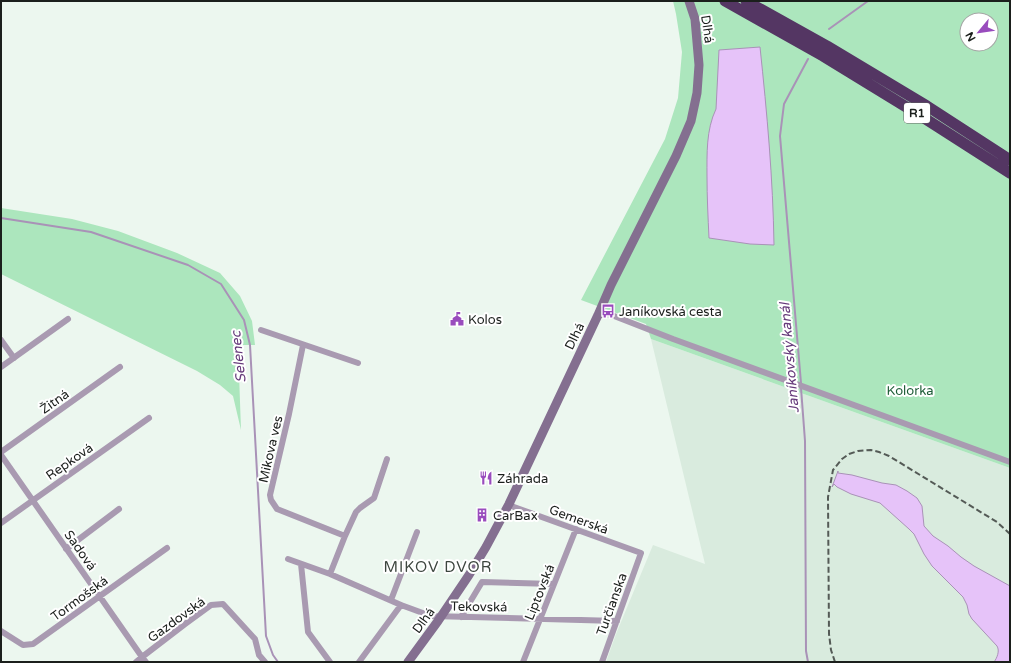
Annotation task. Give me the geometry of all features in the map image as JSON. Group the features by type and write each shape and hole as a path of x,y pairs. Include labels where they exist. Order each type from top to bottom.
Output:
{"highway":[{"name":"R1","path":"725,1 823,56 1010,173"},
{"name":"R1","path":"746,1 827,46 927,106 1010,160"}],"street":[{"name":"Dlhá","path":"408,662 442,616 469,575 509,504 611,285 676,156 691,121 697,93 699,65 695,19 689,1"},
{"path":"598,315 609,314 673,339 1010,462"},
{"path":"1,367 68,319"},
{"path":"261,330 358,363"},
{"path":"1,340 14,358"},
{"name":"Mikova ves","path":"304,344 270,494 271,500 277,509 345,536"},
{"name":"Žitná","path":"1,452 120,367"},
{"name":"Repková","path":"1,523 150,418"},
{"name":"Sadová","path":"1,455 144,660"},
{"path":"330,574 356,512 374,498 387,459"},
{"name":"Gemerská","path":"509,504 641,553"},
{"path":"66,548 120,509"},
{"name":"Liptovská","path":"523,662 576,529"},
{"path":"391,600 417,532"},
{"name":"Tormošská","path":"1,631 23,645 33,644 167,548"},
{"name":"Turčianska","path":"602,662 641,553"},
{"name":"Tekovská","path":"288,559 330,574 401,605 431,616 617,620"},
{"path":"302,564 308,632 330,662"},
{"path":"461,617 482,582 554,584"},
{"name":"Gazdovská","path":"144,660 185,624 212,605 223,604 255,639 259,655 264,662"},
{"path":"359,662 401,605"},
{"path":"136,662 144,660"}],"shaded area":[{"path":"760,47 769,146 774,245 750,244 709,238 707,151 710,125 716,109 719,50"},
{"path":"651,339 1010,468 1010,662 606,662 653,545 705,564"},
{"path":"838,471 838,473 896,485 907,491 917,498 922,506 924,526 933,536 974,566 1010,586 1010,662 994,662 998,652 997,646 972,619 963,597 932,566 914,534 909,529 880,503 851,494 834,484 832,487"}],"green space":[{"name":"Kolorka","path":"673,1 1010,1 1010,468 651,339 646,324 581,300 665,139 678,98 682,52"},
{"path":"1,208 72,219 118,231 177,253 220,273 240,296 252,321 255,345 238,345 241,430 233,396 220,385 197,371 1,274"}],"waterway":[{"name":"Janíkovský kanál","path":"829,29 868,1"},
{"name":"Janíkovský kanál","path":"801,383 780,136 784,104 808,59"},
{"name":"Selenec","path":"1,218 91,232 188,265 221,284 244,320 250,345 266,636 273,655 278,662"},
{"name":"Janíkovský kanál","path":"801,388 805,441 806,651 808,662"}],"railway":[{"path":"835,662 831,650 829,634 828,497 833,470 842,459 849,454 858,451 871,450 889,456 997,522 1010,534"}],"place":[{"name":"Janíkovská cesta","path":"608,311"},
{"name":"Kolos","path":"457,319"},
{"name":"Záhrada","path":"486,478"},
{"name":"CarBax","path":"482,515"}],"district":[{"name":"MIKOV DVOR","path":"438,567"}]}
